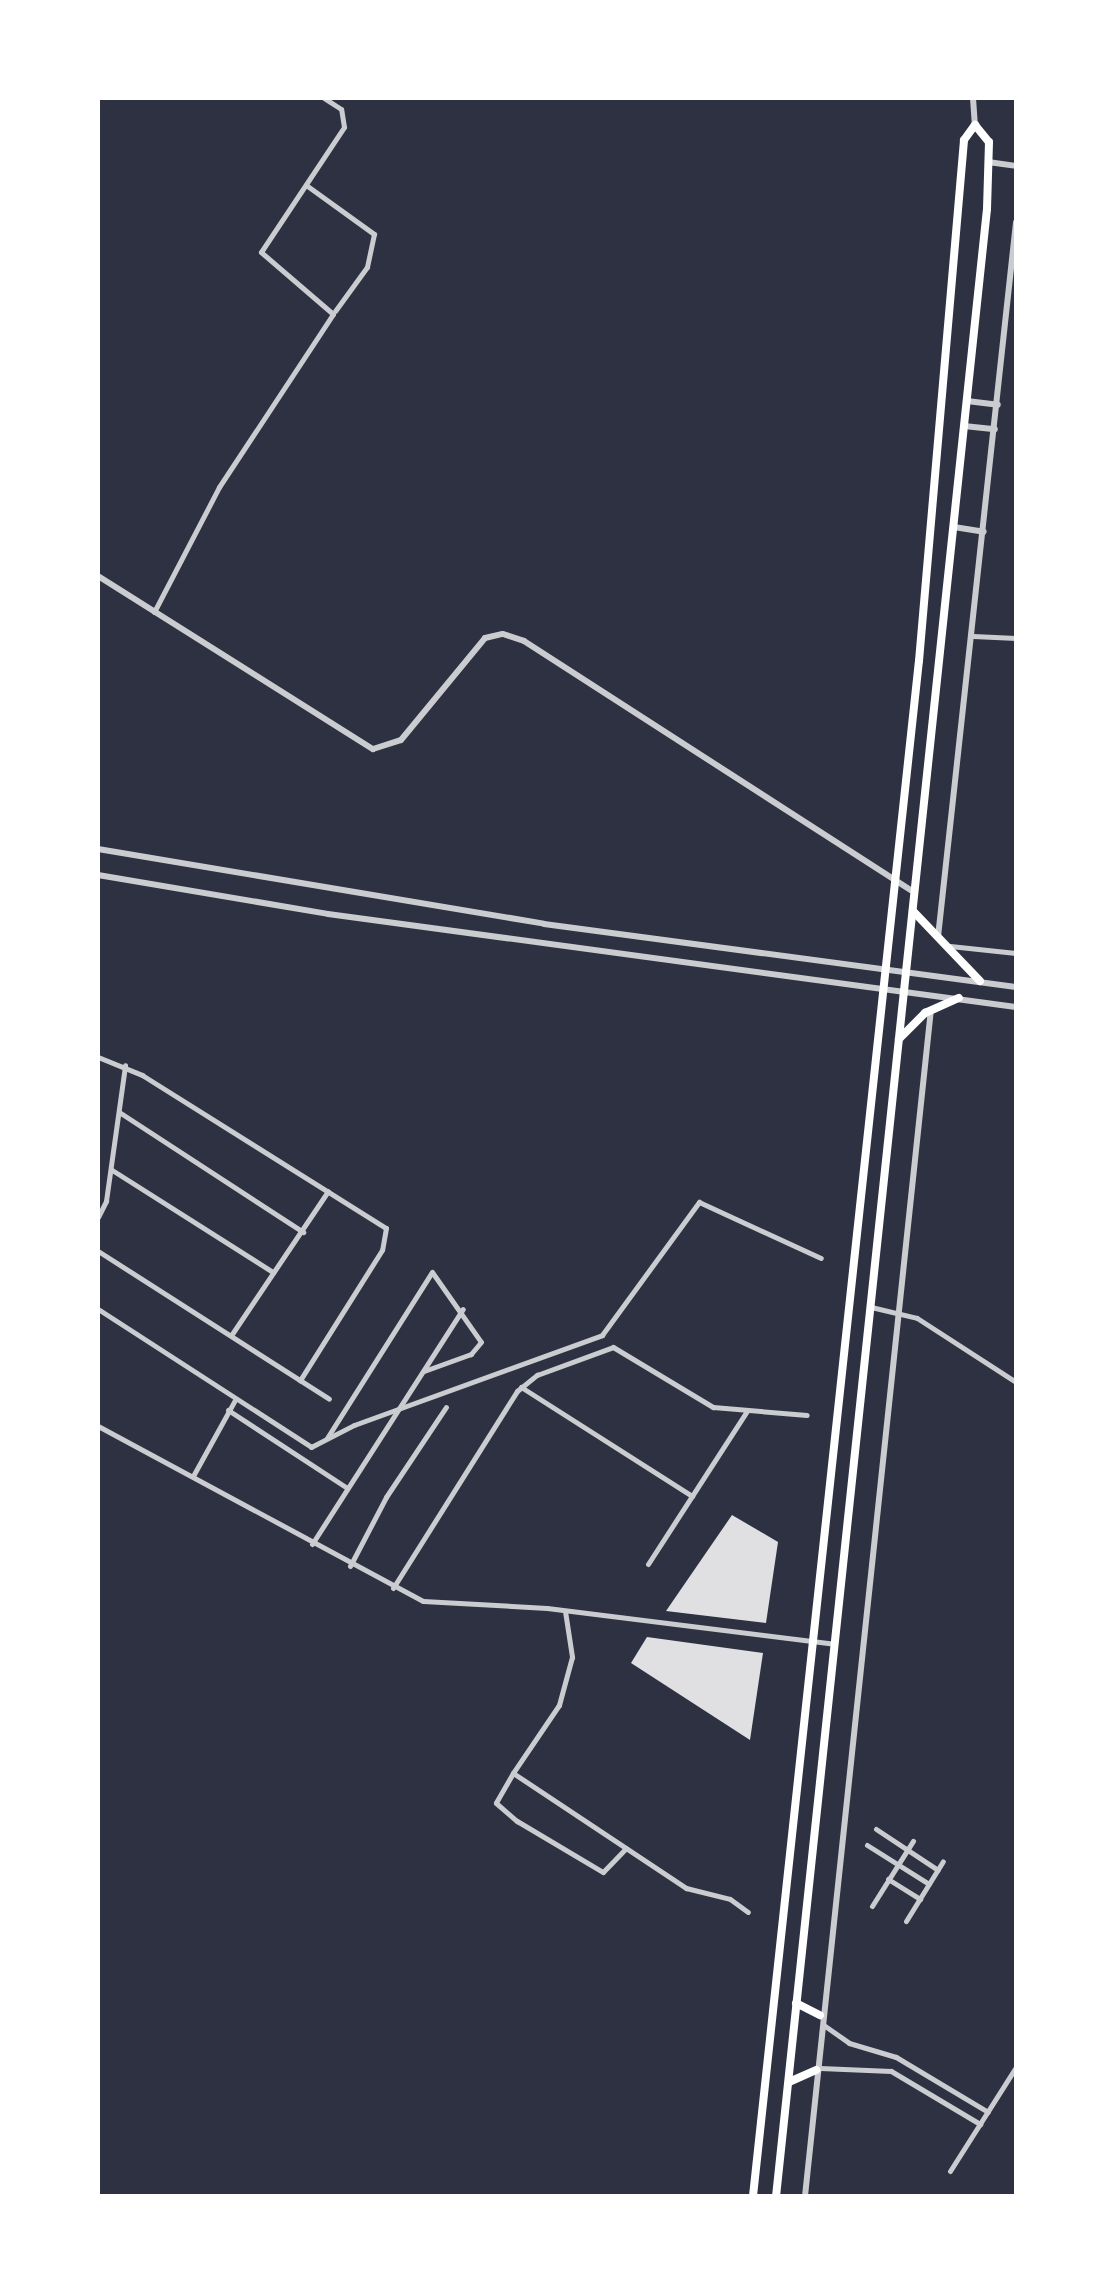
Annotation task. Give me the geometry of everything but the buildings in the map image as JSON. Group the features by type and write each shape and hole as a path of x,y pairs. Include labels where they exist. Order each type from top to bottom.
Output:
{"main road":[{"path":"753,2196 956,291 964,140 974,125 989,142 967,401 776,2196"},
{"path":"913,911 980,981"},
{"path":"899,1039 930,1010 959,998"},
{"path":"796,2003 820,2016"},
{"path":"788,2082 816,2070"}],"street":[{"path":"324,98 346,120 261,252 333,314"},
{"path":"972,98 974,125"},
{"path":"988,162 1016,166"},
{"path":"154,612 219,487 366,266 374,234 306,185"},
{"path":"1016,222 941,942 1016,953"},
{"path":"967,401 998,405"},
{"path":"964,426 995,429"},
{"path":"954,528 984,532"},
{"path":"98,576 373,749 401,740 485,638 503,634 524,641 915,892"},
{"path":"974,636 1016,638"},
{"path":"98,849 544,924 884,966 1016,987"},
{"path":"98,876 328,914 1016,1007"},
{"path":"805,2196 820,2016 930,1010"},
{"path":"98,1057 125,1066 380,1221 388,1238 300,1380"},
{"path":"98,1217 112,1170 125,1066"},
{"path":"119,1112 303,1232"},
{"path":"112,1170 274,1272"},
{"path":"232,1334 328,1191"},
{"path":"98,1309 305,1445 602,1335 699,1202 821,1258"},
{"path":"98,1251 329,1399"},
{"path":"326,1440 427,1274 438,1274 481,1335 479,1347 424,1371"},
{"path":"871,1307 900,1310 1016,1382"},
{"path":"312,1544 463,1309"},
{"path":"393,1588 521,1387 612,1347 699,1400 748,1411 806,1414"},
{"path":"521,1387 692,1496"},
{"path":"192,1476 236,1399"},
{"path":"350,1566 386,1497 446,1407"},
{"path":"228,1410 348,1488"},
{"path":"648,1564 748,1411"},
{"path":"98,1426 393,1588 456,1606 565,1611 834,1644"},
{"path":"565,1611 572,1657 559,1705 496,1803 517,1821 603,1872 626,1848"},
{"path":"513,1773 686,1888 730,1899 748,1912"},
{"path":"876,1829 938,1870"},
{"path":"872,1906 913,1841"},
{"path":"867,1845 929,1884"},
{"path":"906,1921 943,1861"},
{"path":"888,1879 920,1899"},
{"path":"820,2016 834,2035 873,2050 988,2112"},
{"path":"870,2067 873,2050"},
{"path":"816,2070 870,2067 903,2075 980,2124"},
{"path":"950,2171 1016,2067"}]}
